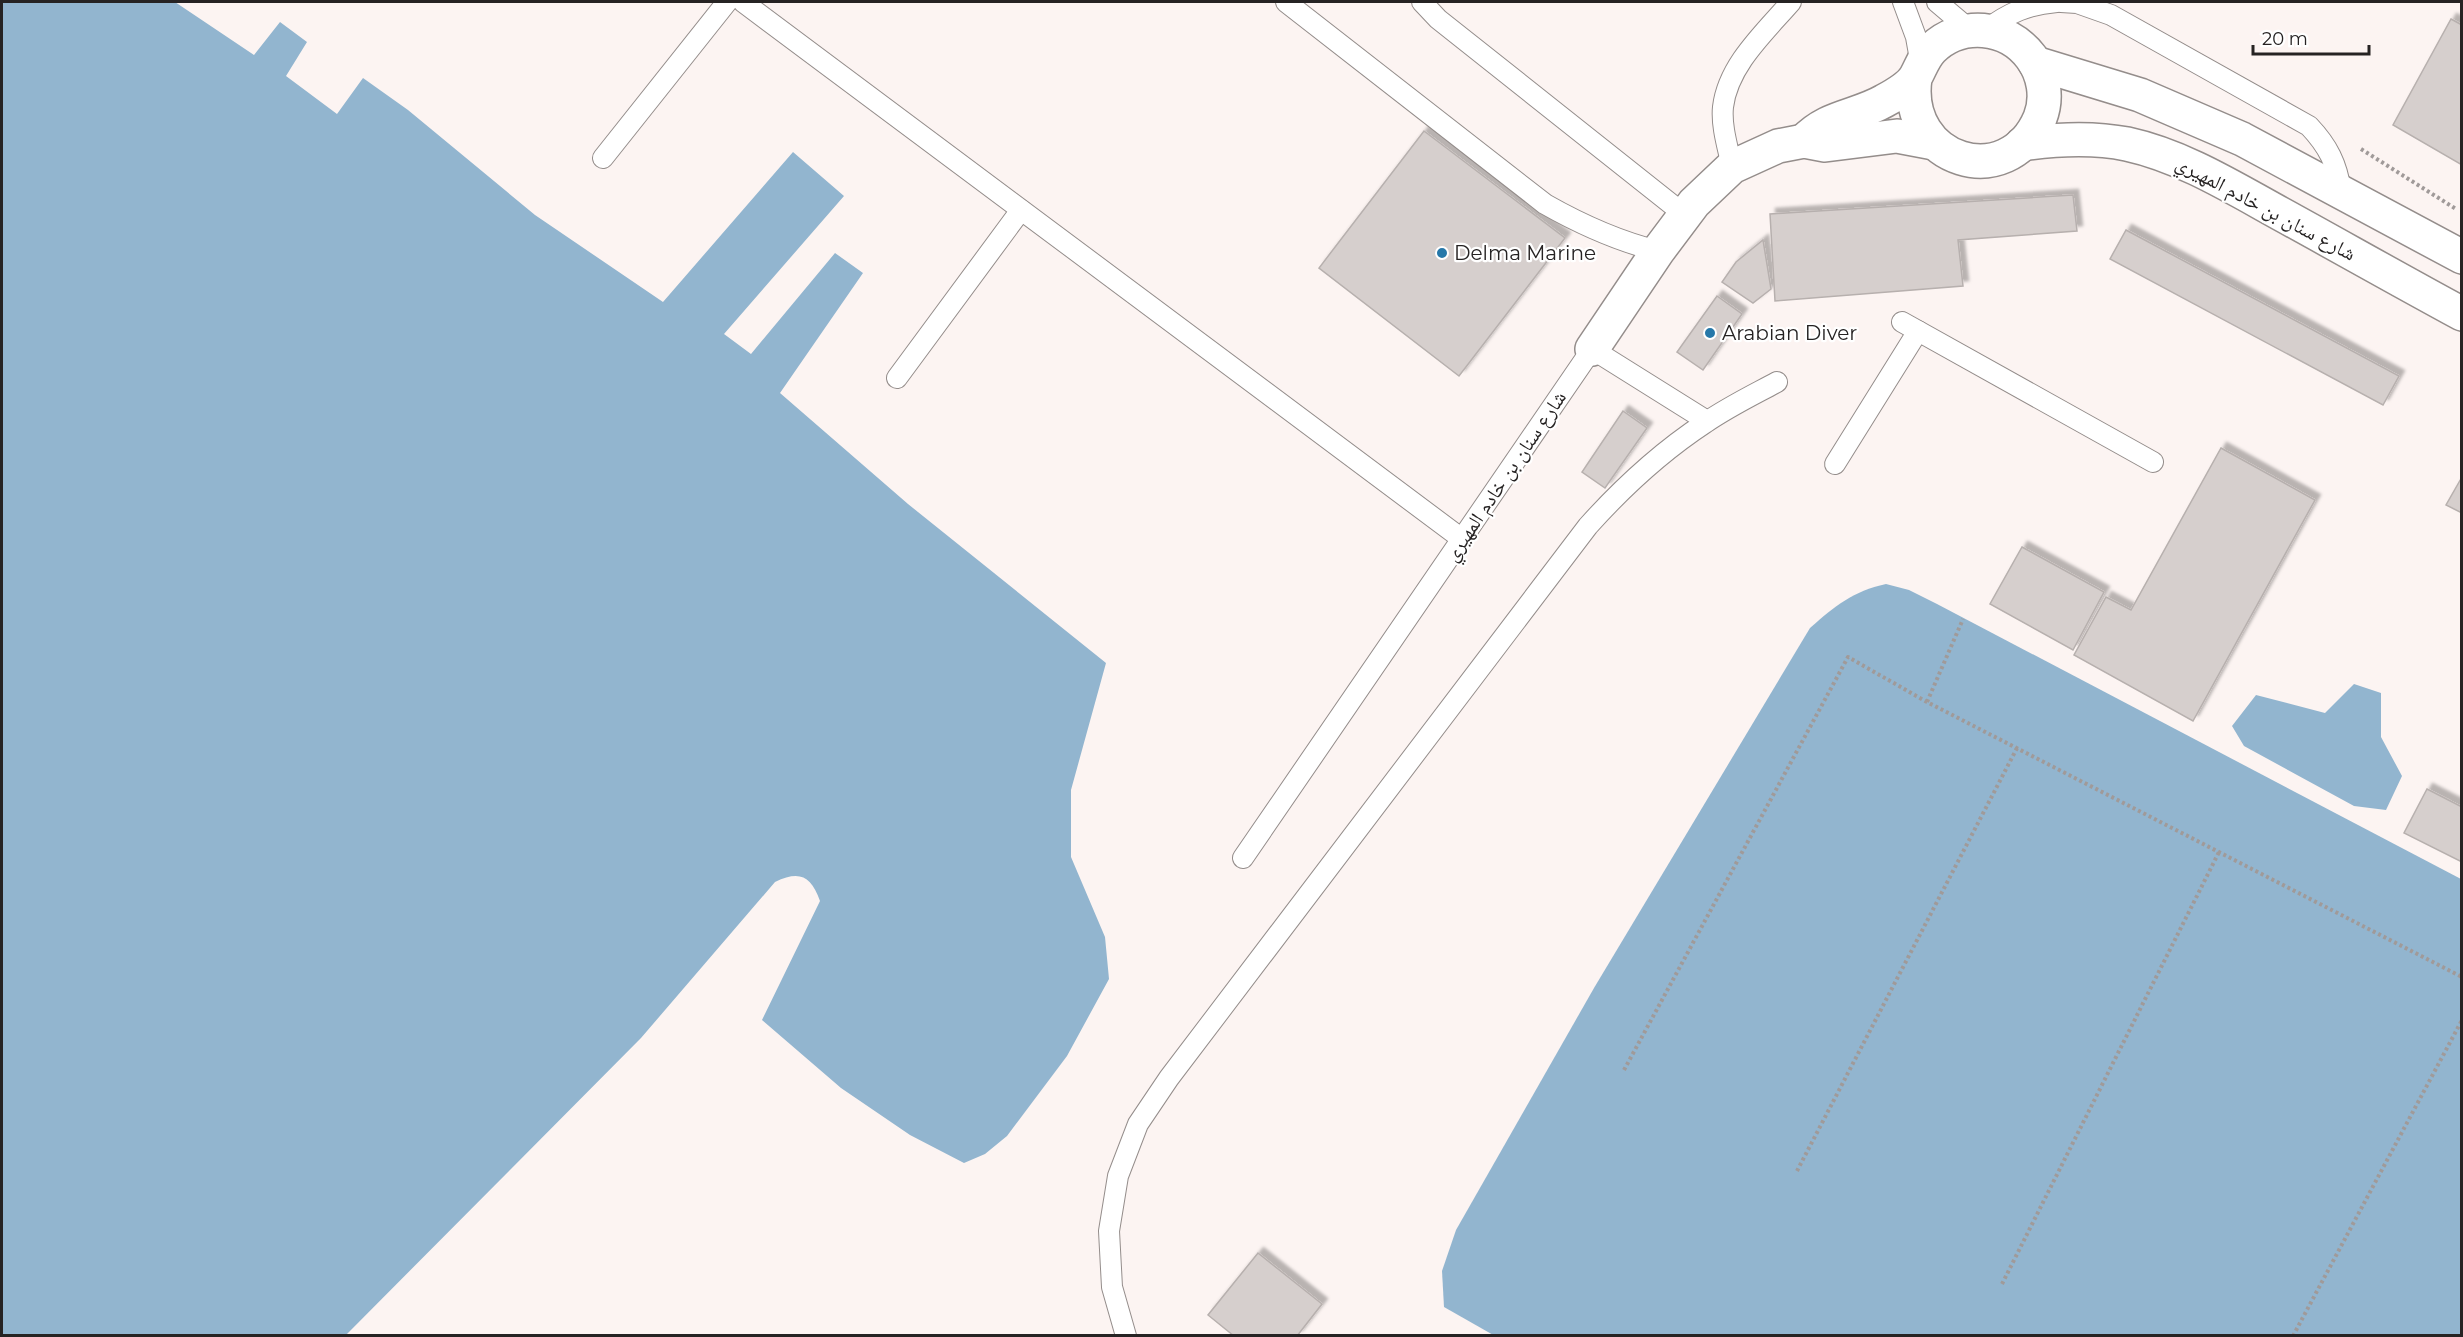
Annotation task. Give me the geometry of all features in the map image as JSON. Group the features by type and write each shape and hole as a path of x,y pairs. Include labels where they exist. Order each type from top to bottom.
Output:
{"street":[{"path":"1978,30 2001,33 2026,50 2042,79 2044,97 2041,114 2034,130 2022,144 1995,159 1978,161 1962,159 1947,153 1934,143 1918,120 1913,92 1918,71 1930,51 1941,41 1955,34 1978,30"},
{"path":"2035,63 2088,78 2189,115 2242,139 2462,257"},
{"name":"شارع سنان بن خادم المهيري","path":"1804,141 1822,125 1884,102 1900,91 1918,71"},
{"name":"شارع سنان بن خادم المهيري","path":"1592,349 1685,215 1711,184 1731,167 1778,146 1804,141 1825,145 1897,136 1934,143"},
{"name":"شارع سنان بن خادم المهيري","path":"2022,144 2057,139 2092,140 2127,144 2160,154 2222,182 2462,314"}],"lane":[{"path":"603,158 727,2"},
{"path":"743,2 1462,539"},
{"path":"1286,2 1545,204 1578,223 1612,238 1658,251"},
{"path":"1422,2 1438,19 1685,215"},
{"path":"1731,167 1723,108 1728,86 1738,67 1791,2"},
{"path":"1903,2 1916,38 1918,71"},
{"path":"1937,2 1978,30 2019,9 2039,3 2077,3 2111,15 2309,126 2332,156 2341,191"},
{"path":"897,378 1021,210"},
{"path":"1835,464 1910,326 2153,462"},
{"path":"1592,349 1707,421"},
{"name":"شارع سنان بن خادم المهيري","path":"1243,858 1592,349"},
{"path":"1126,1335 1112,1287 1109,1231 1118,1176 1138,1124 1169,1078 1588,526 1644,469 1707,421 1777,382"}],"path":[{"path":"1927,702 1963,619"},
{"path":"1624,1070 1848,657 1927,702 2462,977"},
{"path":"1797,1171 2017,748"},
{"path":"2002,1284 2219,852"},
{"path":"2293,1335 2462,1020"}],"water":[{"path":"2,2 175,2 254,55 280,22 307,42 286,76 337,114 363,78 408,110 535,215 663,302 793,152 844,196 724,334 751,354 835,253 863,273 780,393 908,504 1106,663 1071,790 1071,857 1105,937 1109,979 1067,1056 1007,1136 985,1154 964,1163 910,1135 841,1088 762,1020 820,901 808,881 798,876 791,876 775,882 641,1038 346,1335 2,1335"},
{"path":"1886,584 1909,590 1937,604 2461,879 2461,1335 1495,1336 1444,1307 1442,1271 1456,1230 1594,988 1810,628 1845,600"},
{"path":"2354,684 2381,693 2381,737 2402,776 2386,810 2354,806 2244,746 2232,726 2256,695 2325,713"}],"building":[{"path":"2451,19 2462,25 2462,165 2393,125"},
{"name":"Delma Marine","path":"1424,131 1565,238 1459,376 1319,268"},
{"path":"2073,195 2077,231 1958,240 1963,286 1775,301 1770,214"},
{"path":"2126,230 2399,376 2383,405 2110,259"},
{"path":"1763,240 1771,289 1753,303 1722,282 1736,262"},
{"name":"Arabian Diver","path":"1717,296 1742,314 1703,370 1677,352"},
{"path":"1623,411 1647,428 1605,488 1582,472"},
{"path":"2221,448 2315,500 2193,721 2074,655 2106,597 2131,610"},
{"path":"2462,477 2462,513 2446,505"},
{"path":"2022,547 2104,592 2073,650 1990,604"},
{"path":"2427,789 2462,807 2462,862 2404,833"},
{"path":"1258,1253 1322,1304 1297,1336 1234,1336 1208,1315"}],"place":[{"name":"Delma Marine","path":"1442,253"},
{"name":"Arabian Diver","path":"1710,333"}]}
